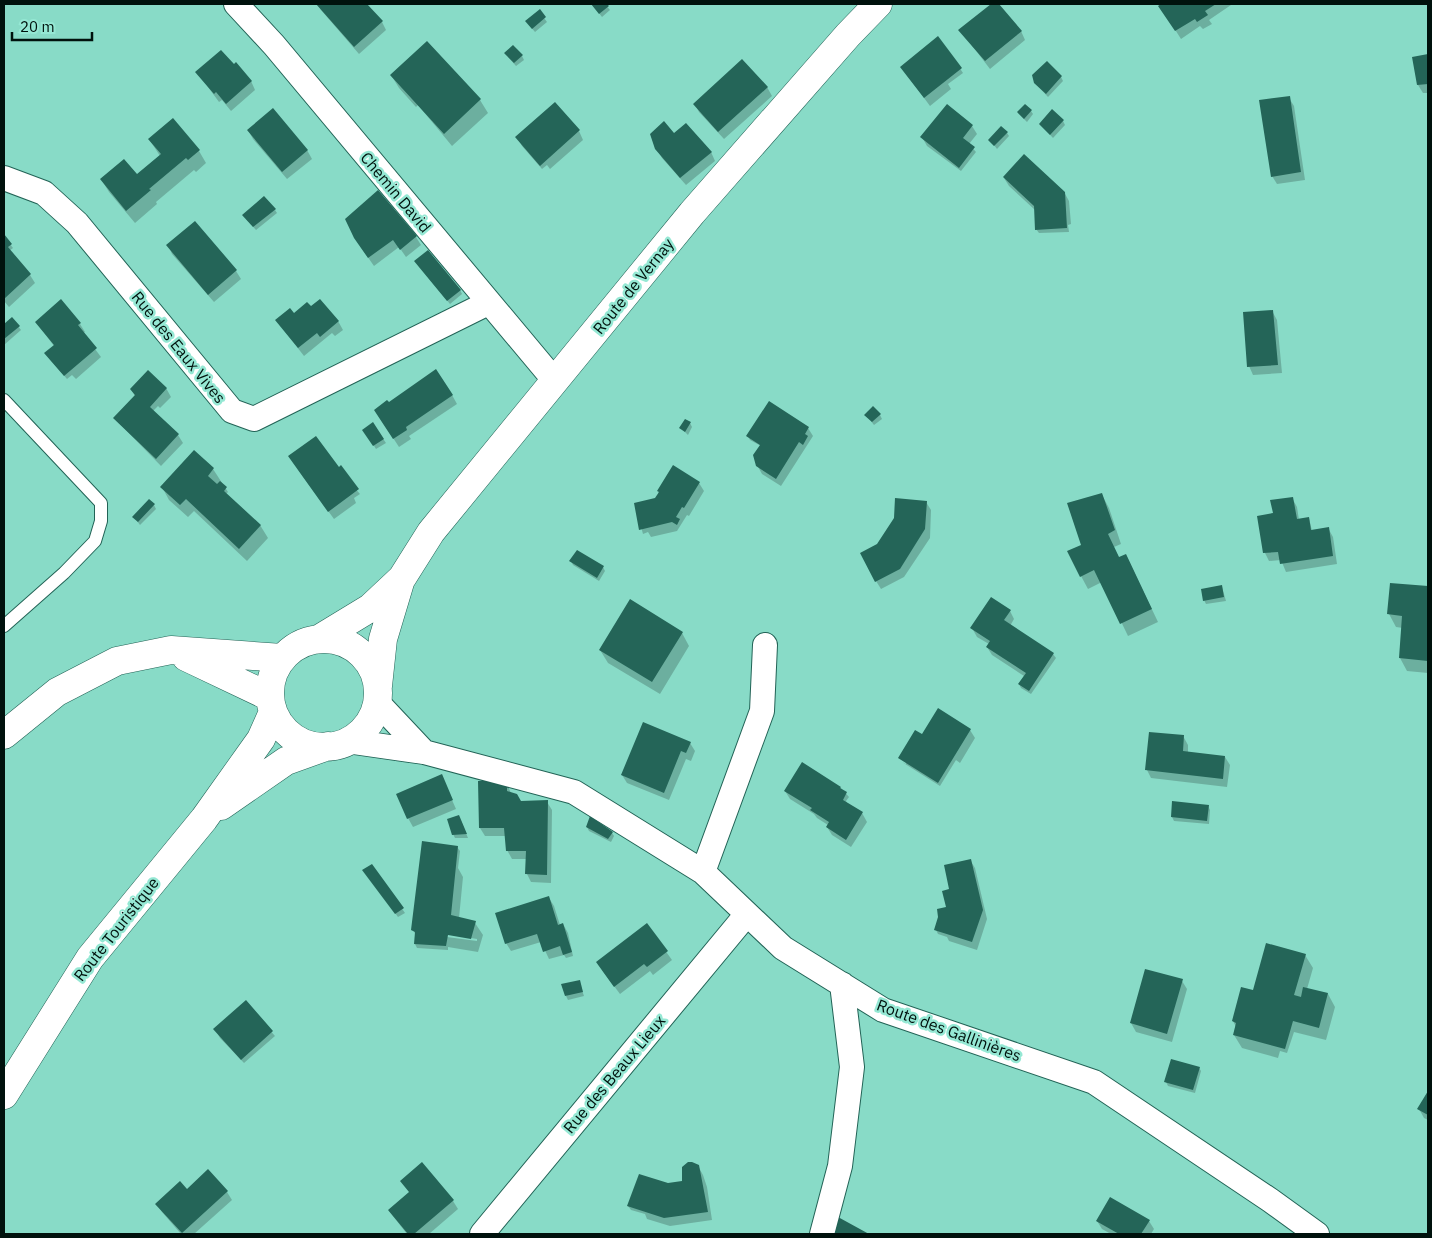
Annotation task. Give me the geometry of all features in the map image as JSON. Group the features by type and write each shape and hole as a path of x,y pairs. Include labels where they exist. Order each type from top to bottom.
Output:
{"street":[{"name":"Chemin David","path":"236,4 274,45 555,381"},
{"name":"Route de Vernay","path":"319,639 370,608 402,578 431,532 692,213 848,34 878,4"},
{"name":"Rue des Eaux Vives","path":"4,178 44,193 77,223 232,411 254,419 488,303"},
{"name":"Route de Vernay","path":"377,695 383,639 402,578"},
{"path":"319,639 336,640 351,647 364,657 373,672 377,695 372,716 365,727 354,737 338,743 311,745 295,738 282,727 271,705 270,684 274,670 282,658 293,648 305,642 319,639"},
{"path":"703,872 762,711 765,644"},
{"path":"4,735 57,692 117,661 172,650 282,658"},
{"path":"172,650 271,705"},
{"path":"377,695 424,752"},
{"name":"Route Touristique","path":"4,1095 90,958 204,819 261,739 271,705"},
{"name":"Route des Gallinières","path":"338,743 424,752 574,792 703,872 783,948 883,1010 1094,1082 1270,1200 1317,1234"},
{"name":"Route Touristique","path":"204,819 286,761 338,743"},
{"name":"Rue des Beaux Lieux","path":"482,1234 747,914"},
{"path":"822,1234 840,1166 852,1068 842,984"}],"lane":[{"path":"4,400 102,503 102,521 95,542 64,573 4,626"}],"building":[{"path":"316,4 367,4 383,21 354,47"},
{"path":"591,4 607,4 609,6 599,14"},
{"path":"991,4 999,4 1022,31 985,61 958,30"},
{"path":"1161,4 1216,4 1205,11 1208,15 1197,22 1195,19 1175,31 1158,6"},
{"path":"540,9 546,17 532,29 525,21"},
{"path":"938,36 962,68 924,98 900,67"},
{"path":"427,41 481,99 444,134 390,75"},
{"path":"513,45 523,55 514,63 504,53"},
{"path":"221,50 234,64 236,62 252,81 226,104 216,92 214,94 195,72"},
{"path":"1428,54 1428,84 1417,85 1412,57"},
{"path":"742,59 768,87 718,132 693,104"},
{"path":"1047,61 1062,76 1046,94 1034,83 1032,75"},
{"path":"1290,96 1301,172 1271,177 1259,100"},
{"path":"555,102 580,130 540,166 515,137"},
{"path":"947,104 973,125 963,138 975,147 959,168 920,137"},
{"path":"1025,104 1032,110 1024,119 1017,112"},
{"path":"273,108 308,150 282,172 247,130"},
{"path":"1052,109 1064,120 1050,135 1039,124"},
{"path":"173,118 200,150 188,160 186,158 126,211 100,179 124,159 137,174 161,154 148,139"},
{"path":"664,121 674,133 686,123 712,152 680,178 655,149 650,134"},
{"path":"1001,126 1008,132 994,146 988,140"},
{"path":"1024,154 1065,192 1067,228 1035,230 1034,206 1003,177"},
{"path":"378,190 417,236 400,250 393,240 368,258 354,238 345,219"},
{"path":"264,196 276,209 253,227 242,215"},
{"path":"195,221 237,270 208,295 166,245"},
{"path":"4,234 12,244 8,247 31,274 4,299"},
{"path":"428,250 461,290 447,301 414,261"},
{"path":"61,299 81,323 78,325 97,348 64,376 44,353 54,345 35,322"},
{"path":"320,299 339,321 320,337 317,333 298,348 275,320 290,308 294,313 307,302 311,306"},
{"path":"1273,310 1278,365 1247,367 1243,312"},
{"path":"12,317 20,326 4,339 4,324"},
{"path":"436,369 453,395 406,427 407,430 393,439 374,410 387,400 389,402"},
{"path":"148,370 167,388 150,407 179,434 156,459 113,418 135,395 130,389"},
{"path":"769,401 809,427 805,434 808,436 803,445 799,442 776,479 756,466 753,455 760,445 746,436"},
{"path":"873,406 881,414 872,422 864,415"},
{"path":"685,419 691,422 685,432 679,428"},
{"path":"373,422 384,439 373,446 362,430"},
{"path":"316,436 339,467 341,465 359,489 328,512 288,456"},
{"path":"194,450 214,468 208,476 217,484 220,481 227,487 224,491 261,525 239,549 186,499 180,505 160,487"},
{"path":"673,465 700,482 684,508 682,507 676,517 680,519 677,525 672,522 639,530 634,503 655,498 659,492 657,491"},
{"path":"1102,493 1115,530 1108,534 1119,557 1126,554 1152,609 1120,624 1094,570 1080,577 1067,551 1081,545 1067,503"},
{"path":"1293,497 1297,519 1309,517 1311,530 1329,527 1333,556 1280,564 1278,552 1263,553 1257,516 1273,513 1270,500"},
{"path":"895,498 927,501 925,529 900,569 875,582 860,553 877,544 894,518"},
{"path":"149,499 155,504 138,522 132,517"},
{"path":"577,550 604,566 597,578 569,561"},
{"path":"1390,583 1428,586 1428,661 1399,658 1402,616 1387,614"},
{"path":"1222,585 1224,597 1203,601 1201,589"},
{"path":"991,597 1011,610 1004,620 1054,653 1029,691 1018,684 1026,673 986,647 990,641 970,628"},
{"path":"630,599 683,632 652,682 599,650"},
{"path":"938,708 971,729 938,783 898,758 915,730 922,734"},
{"path":"643,722 691,742 686,753 681,751 664,793 621,775"},
{"path":"1149,732 1184,735 1183,751 1225,756 1223,779 1145,770"},
{"path":"802,762 841,787 847,792 843,800 863,812 846,840 826,827 829,822 810,810 812,808 784,791"},
{"path":"442,774 453,800 407,819 396,794"},
{"path":"478,781 507,781 507,791 517,794 521,801 548,800 547,875 525,874 526,851 506,851 504,828 479,828"},
{"path":"1172,801 1209,805 1207,821 1171,817"},
{"path":"459,815 467,834 452,835 447,819"},
{"path":"590,816 613,832 608,839 586,827"},
{"path":"422,841 458,846 451,915 476,921 471,939 448,935 446,946 414,944 415,932 411,930"},
{"path":"971,859 983,910 972,942 934,930 938,917 937,909 946,907 942,891 949,889 944,865"},
{"path":"372,864 404,908 395,914 362,870"},
{"path":"549,896 558,925 563,923 572,952 563,955 560,946 543,952 537,934 505,944 495,913"},
{"path":"647,923 668,951 647,967 644,964 614,987 596,962"},
{"path":"1266,943 1306,954 1294,995 1301,997 1303,987 1328,993 1319,1028 1293,1021 1285,1049 1233,1035 1236,1023 1232,1021 1241,987 1253,990"},
{"path":"1145,969 1183,979 1167,1034 1130,1023"},
{"path":"580,980 583,992 565,996 561,984"},
{"path":"246,1000 273,1031 241,1060 213,1029"},
{"path":"1171,1059 1200,1067 1193,1090 1164,1082"},
{"path":"1428,1091 1428,1115 1417,1109"},
{"path":"422,1162 454,1200 414,1234 408,1234 388,1210 409,1192 400,1181"},
{"path":"688,1162 699,1165 708,1212 664,1218 627,1206 639,1174 668,1183 682,1181 682,1167"},
{"path":"208,1169 228,1191 182,1233 155,1204 180,1181 187,1189"},
{"path":"1110,1197 1150,1220 1141,1234 1119,1234 1096,1221"},
{"path":"838,1217 869,1234 835,1234"}]}
